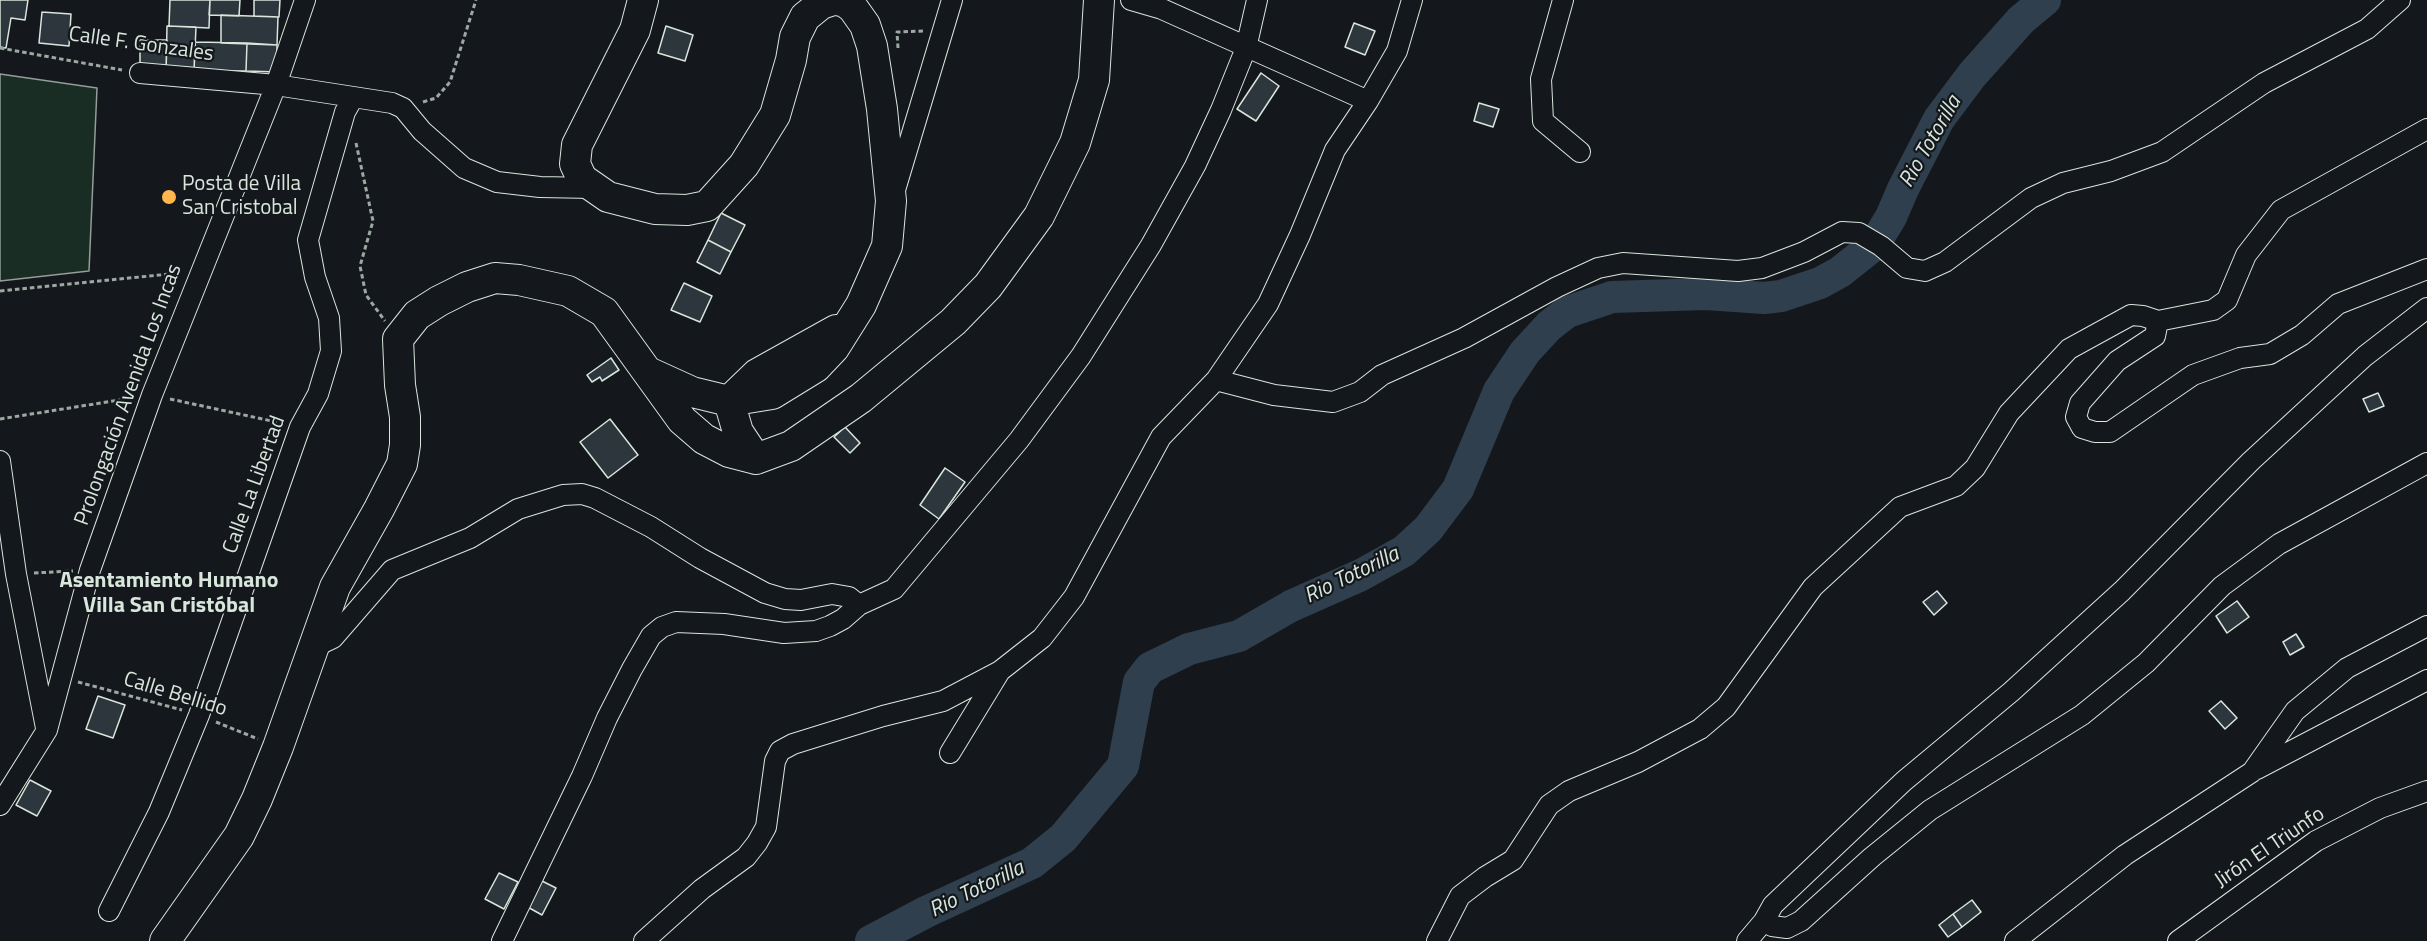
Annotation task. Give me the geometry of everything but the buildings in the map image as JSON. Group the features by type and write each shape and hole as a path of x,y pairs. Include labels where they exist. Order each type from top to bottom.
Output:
{"highway":[{"path":"643,0 635,30 577,145 575,164 582,179 593,188 608,197 655,209 687,210 707,206 744,165 775,115 791,60 795,37 805,17 828,1 845,2 854,8 865,25 872,46 882,109 891,201 887,246 861,305 834,348 816,367 772,394 729,401 692,392 648,372"},
{"path":"165,941 239,836 257,800 335,587 380,509 402,464 405,417 400,386 398,339 417,315 467,287 495,279 519,280 568,291 604,312 682,420 704,439 729,452 756,459 791,446 861,398 953,322 988,286 1039,216 1075,143 1094,80 1099,0"},
{"path":"729,401 738,432 756,459"}],"street":[{"name":"Prolongación Avenida Los Incas","path":"0,805 47,730 90,570 152,395 276,85 305,0"},
{"path":"891,201 952,0"},
{"path":"1099,0 1117,0"},
{"path":"1131,0 1162,9 1368,101"},
{"path":"502,941 582,776 607,718 651,636 662,627 676,622 724,624 784,633 816,631 843,619 859,604 894,589 1019,440 1081,356 1151,245 1221,110 1246,48 1257,0"},
{"path":"644,941 694,896 746,857 757,843 766,827 775,761 780,752 793,744 883,716 943,701 1000,671 1042,638 1074,597 1161,437 1216,380 1268,304 1300,235 1335,150 1368,101 1397,51 1412,0"},
{"path":"1563,0 1541,79 1543,121 1580,152"},
{"path":"1216,380 1274,395 1333,402 1360,392 1382,375 1464,338 1557,287 1598,268 1623,263 1738,271 1762,268 1804,252 1842,232 1859,233 1881,246 1907,268 1924,271 1945,262 2031,198 2063,183 2110,171 2162,152 2264,83 2367,29 2400,0"},
{"name":"Calle F. Gonzales","path":"140,73 276,85 349,105 392,103 403,108"},
{"name":"Calle La Libertad","path":"109,911 159,812 199,715 300,427 318,394 331,351 329,318 315,277 308,240 349,105"},
{"path":"403,108 422,131 464,168 497,182 540,187 593,188"},
{"path":"1437,941 1460,896 1513,860 1550,805 1569,791 1638,762 1700,729 1726,707 1814,587 1900,507 1956,486 1975,468 2009,413 2069,349 2131,315 2144,316 2158,321 2213,310 2227,300 2246,255 2281,210 2427,129"},
{"path":"2158,321 2155,336 2117,361 2080,403 2076,417 2082,428 2095,432 2110,432 2193,375 2240,358 2270,354 2302,335 2338,304 2427,269"},
{"path":"1747,941 1764,921 1773,905 1904,782 2011,692 2122,591 2260,453 2365,356 2427,308"},
{"path":"0,461 16,574 47,730"},
{"path":"1764,921 1772,926 1787,928 1801,921 1930,810 2082,715 2146,663 2222,586 2279,544 2427,463"},
{"path":"312,648 333,638 392,570 470,538 518,509 563,495 582,494 595,498 651,527 700,558 765,593 785,599 801,600 832,594 849,597 859,604"},
{"path":"2252,772 2295,711 2347,668 2427,626"},
{"path":"950,753 1000,671"},
{"path":"2015,941 2125,855 2252,772 2427,680"},
{"name":"Jirón El Triunfo","path":"2178,941 2316,842 2380,808 2427,791"}],"path":[{"path":"403,108 436,98 450,82 476,0"},
{"path":"897,32 942,31"},
{"name":"Calle F. Gonzales","path":"0,48 140,73"},
{"path":"349,105 373,221 360,266 366,295 398,339"},
{"path":"0,291 200,272"},
{"path":"0,419 152,395 300,427"},
{"path":"16,574 90,570"},
{"name":"Calle Bellido","path":"62,677 199,715 278,747"}],"green space":[{"path":"0,74 97,88 89,271 0,281"}],"waterway":[{"name":"Rio Totorilla","path":"1877,240 1891,217 1939,119 1972,75 2021,20 2045,0"},
{"name":"Rio Totorilla","path":"871,941 926,912 1032,863 1063,838 1123,766 1139,682 1150,668 1189,649 1239,636 1291,606 1361,575 1404,551 1428,529 1458,489 1499,391 1525,352 1549,326 1567,312 1612,297 1706,294 1764,298 1781,296 1820,283 1840,272 1874,245"}],"place":[{"name":"Posta de Villa San Cristobal","path":"169,197"}],"district":[{"name":"Asentamiento Humano Villa San Cristóbal","path":"169,594"}]}
